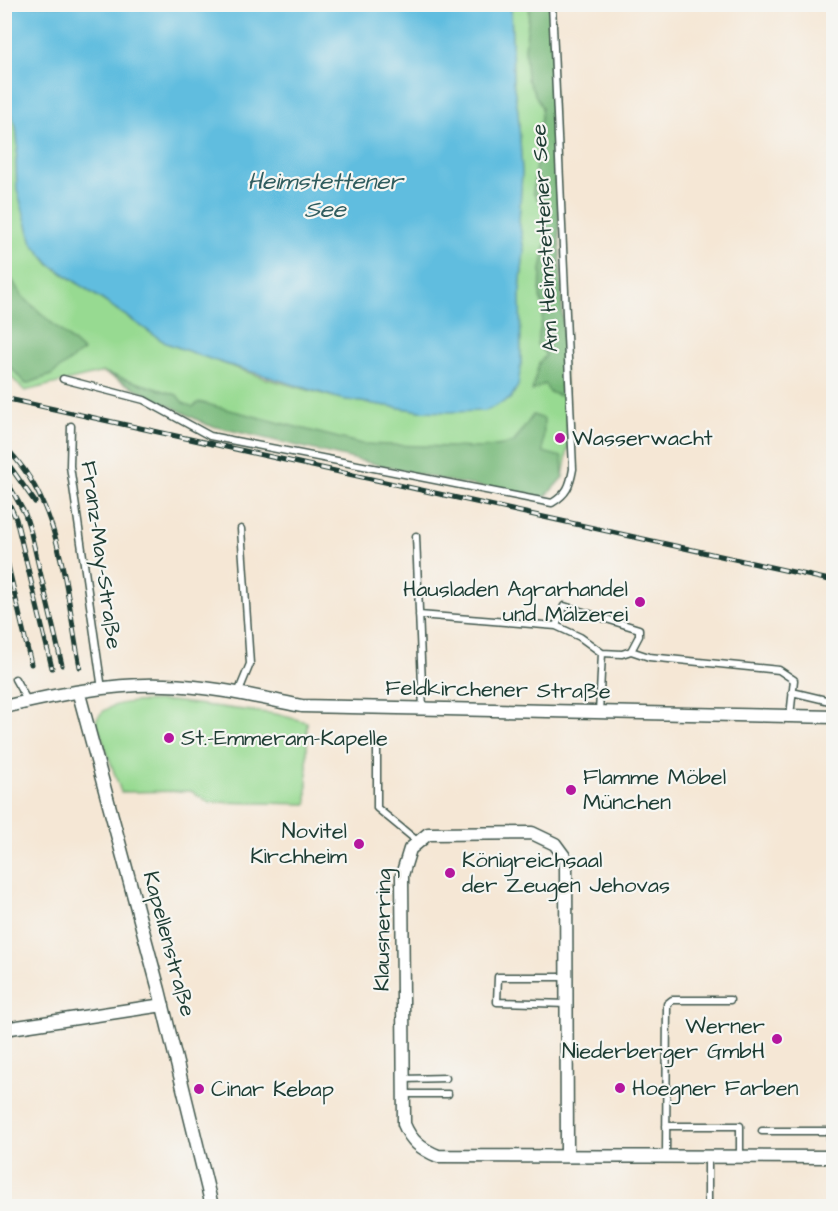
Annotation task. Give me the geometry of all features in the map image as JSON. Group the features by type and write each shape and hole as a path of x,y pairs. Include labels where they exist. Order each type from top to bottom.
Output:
{"street":[{"name":"Feldkirchener Straße","path":"4,707 102,690 164,685 237,694 302,706 599,714 834,717"},
{"name":"Kapellenstraße","path":"79,694 163,1005 212,1206"},
{"path":"417,841 428,834 532,833 555,844 566,859 567,1155"},
{"name":"Klausnerring","path":"417,841 404,860 402,875 404,1124 408,1133 425,1150 438,1156 832,1157"},
{"path":"4,1029 163,1005"}],"lane":[{"name":"Am Heimstettener See","path":"63,379 144,400 210,436 552,503 563,496 570,485 573,469 552,4"},
{"name":"Franz-May-Straße","path":"71,426 70,466 102,690"},
{"path":"237,694 250,664 241,529"},
{"path":"416,536 423,710"},
{"path":"556,626 564,606 639,628 639,636 631,651"},
{"path":"419,615 556,626 602,653 622,654 631,651 649,657 779,670 794,680 790,717"},
{"path":"599,714 602,653"},
{"path":"15,679 28,702"},
{"path":"792,692 834,702"},
{"path":"377,745 377,808 417,841"},
{"path":"567,977 498,977 497,1002 567,1004"},
{"path":"666,1156 667,1004 672,1000 730,1000"},
{"path":"404,1079 446,1078"},
{"path":"404,1094 448,1094"},
{"path":"666,1126 740,1126 740,1157"},
{"path":"762,1131 832,1131 832,1157"},
{"path":"708,1157 708,1206"}],"green space":[{"path":"511,5 550,5 568,447 563,477 545,497 208,425 103,372 25,391 5,371 4,99 16,126 17,189 32,243 50,265 166,343 264,378 341,399 421,411 485,411 521,365 520,290 524,251 519,221 522,172 518,111 513,82"},
{"path":"530,5 550,5 565,386 560,396 549,392 545,384 532,391 539,363 546,355 537,344 544,309 540,298 541,270 547,237 543,206 533,193 542,108 527,79 525,49"},
{"path":"5,269 23,297 83,351 51,375 26,384 5,361"},
{"path":"103,372 177,395 183,403 193,407 199,402 362,444 480,448 503,445 514,442 533,415 544,419 543,452 562,457 563,477 545,497 452,482 208,425"},
{"path":"171,701 276,714 307,722 307,804 208,802 191,791 121,792 96,721 101,713 118,704"}],"water":[{"name":"Heimstettener See","path":"4,5 511,5 513,82 518,111 522,172 519,221 524,251 520,290 521,365 518,386 510,399 485,411 449,412 421,411 341,399 213,360 166,343 50,264 32,243 17,189 16,126 5,99"}],"railway":[{"path":"4,398 834,581"},
{"path":"4,446 24,469 39,494 50,521 65,579 80,667"},
{"path":"4,458 35,502"},
{"path":"4,476 25,514 31,533 62,665"},
{"path":"4,492 16,519 52,668"},
{"path":"4,548 31,664"}],"place":[{"name":"Wasserwacht","path":"560,438"},
{"name":"Hausladen Agrarhandel und Mälzerei","path":"640,602"},
{"name":"St.-Emmeram-Kapelle","path":"169,738"},
{"name":"Flamme Möbel München","path":"571,790"},
{"name":"Novitel Kirchheim","path":"359,844"},
{"name":"Königreichsaal der Zeugen Jehovas","path":"450,873"},
{"name":"Werner Niederberger GmbH","path":"777,1039"},
{"name":"Hoegner Farben","path":"620,1088"},
{"name":"Cinar Kebap","path":"199,1089"}]}
